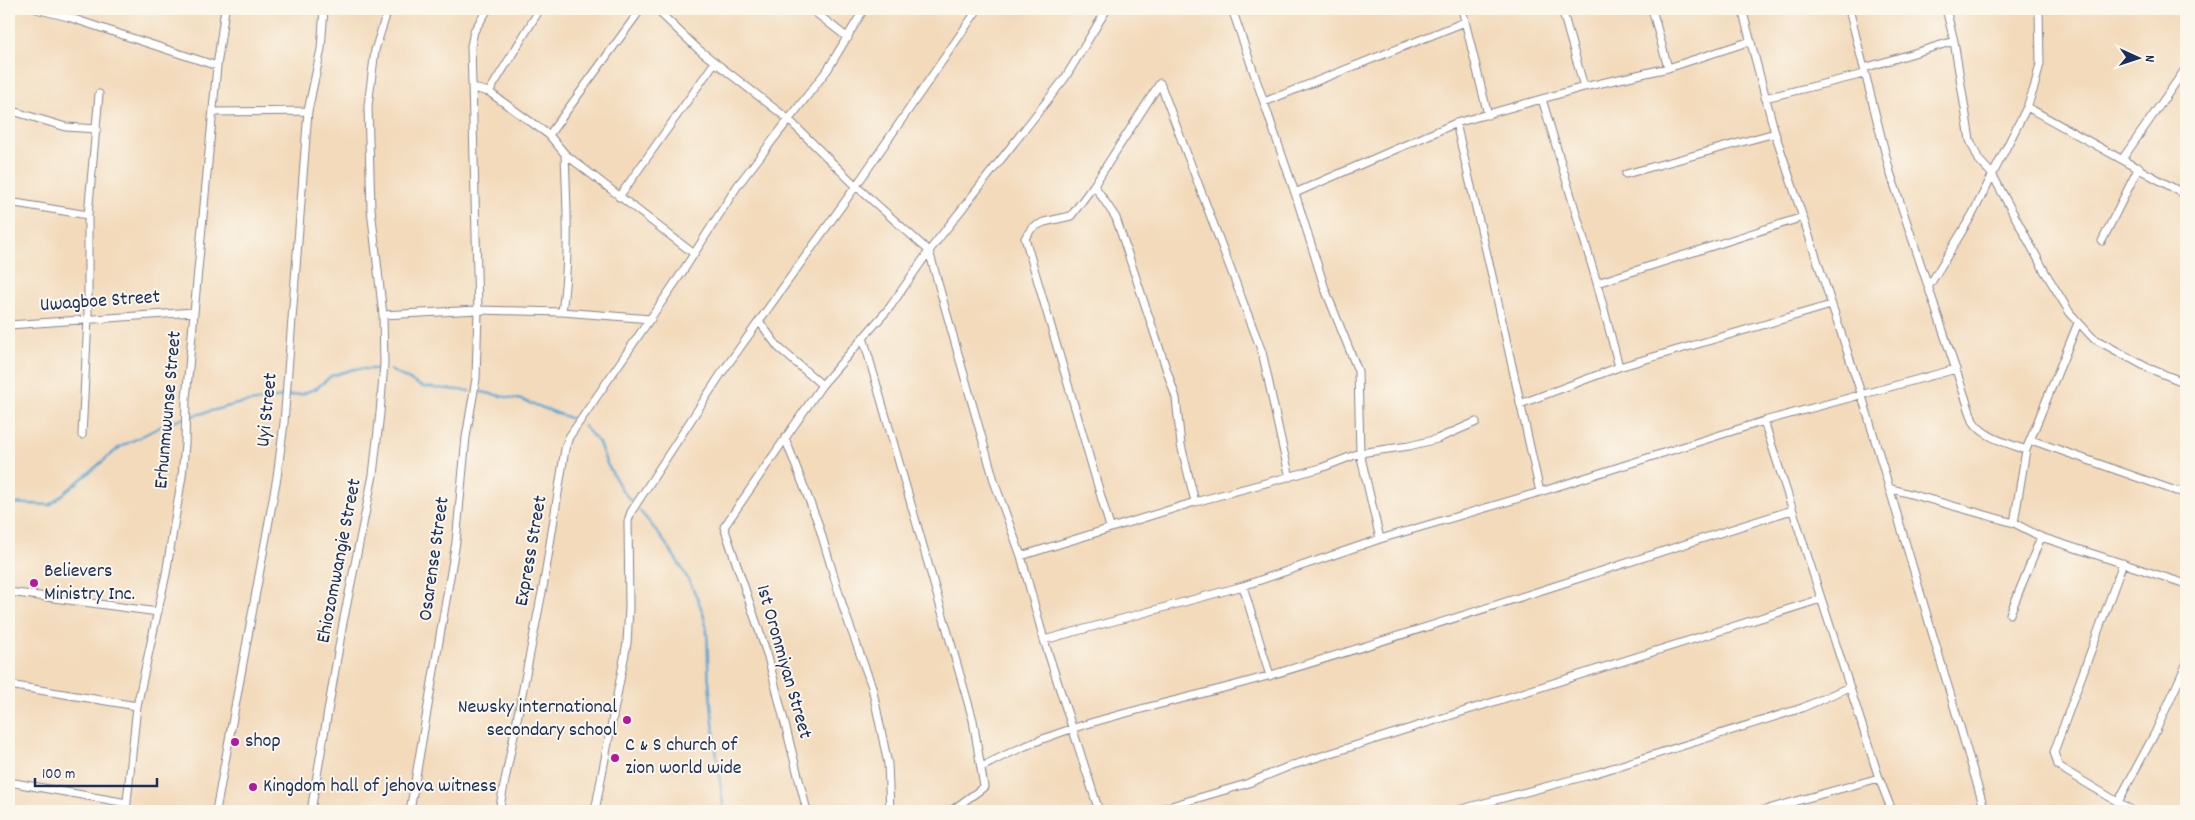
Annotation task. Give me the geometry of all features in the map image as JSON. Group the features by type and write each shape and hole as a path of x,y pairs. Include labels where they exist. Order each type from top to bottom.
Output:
{"street":[{"path":"36,9 68,17 217,66"},
{"name":"Erhunmwunse Street","path":"126,811 137,706 158,612 182,476 185,412 194,312 217,66 225,9"},
{"name":"Uyi Street","path":"216,811 277,477 287,392 308,111 322,50 324,9"},
{"name":"Ehiozomwangie Street","path":"311,811 343,623 373,475 384,364 383,314 371,209 368,106 375,50 388,9"},
{"name":"Osarense Street","path":"410,811 456,542 466,437 476,379 478,310 471,46 474,32 488,9"},
{"path":"490,92 540,9"},
{"path":"549,135 641,9"},
{"path":"656,9 715,62 788,119 856,186 929,251 995,484 1021,556 1044,640 1099,811"},
{"path":"811,9 848,38"},
{"name":"Express Street","path":"499,811 544,582 565,449 569,437 651,319 738,185 828,68 864,9"},
{"path":"595,811 627,643 629,608 628,521 631,512 721,374 856,186 978,9"},
{"path":"890,811 888,764 872,687 844,610 818,523 785,438 822,385 890,307 929,251 1065,78 1107,9"},
{"path":"1233,9 1325,289 1358,371 1360,453 1380,539"},
{"path":"1462,9 1488,114"},
{"path":"1562,9 1584,87"},
{"path":"1652,9 1668,68"},
{"path":"1742,9 1775,133 1862,396 1985,811"},
{"path":"1849,9 1890,172 1973,421 1978,430 2026,450"},
{"path":"1946,9 1954,41 1970,140 1980,160 1992,174 2045,272 2078,323 2093,338 2121,355 2186,383"},
{"path":"1929,286 1951,253 2027,107 2040,64 2039,9"},
{"path":"1264,102 1465,22"},
{"path":"1295,193 1456,123 1584,87 1668,68 1751,41"},
{"path":"1766,98 1864,71 1954,41"},
{"path":"619,197 715,62"},
{"path":"2123,158 2186,68"},
{"path":"1110,527 1025,238 1032,228 1044,222 1071,216 1094,186 1160,83 1262,352 1290,477"},
{"path":"473,88 490,92 549,135 565,154 693,253"},
{"path":"82,435 88,319 88,215 99,94"},
{"path":"1542,99 1597,283 1619,366"},
{"path":"2027,107 2123,158 2186,195"},
{"path":"9,110 66,127 97,129"},
{"path":"213,112 308,111"},
{"path":"1456,123 1540,492"},
{"path":"1626,174 1775,133"},
{"path":"562,312 569,239 565,154"},
{"path":"2102,241 2139,167"},
{"path":"1094,186 1116,218 1176,398 1181,445 1196,502"},
{"path":"9,202 88,215"},
{"path":"1597,283 1802,217"},
{"path":"1520,404 1619,366 1832,305"},
{"path":"383,314 478,310 562,312 651,319"},
{"name":"Uwagboe Street","path":"9,325 194,312"},
{"path":"759,321 789,358 822,385"},
{"path":"2014,523 2026,450 2078,323"},
{"path":"863,337 973,720 982,767 984,787 952,811"},
{"path":"1044,640 1243,586 1380,539 1540,492 1764,421 1956,369"},
{"path":"1764,421 1849,687 1892,811"},
{"path":"1021,556 1110,527 1290,477 1360,453 1426,442 1476,422"},
{"name":"1st Oronmiyan Street","path":"785,438 724,527 768,657 807,811"},
{"path":"2030,440 2176,491 2186,492"},
{"path":"1889,488 2014,523 2041,537 2186,584"},
{"path":"982,767 1013,750 1072,729 1270,676 1792,510"},
{"path":"2010,614 2041,537"},
{"path":"2123,563 2054,752 2058,765 2066,772 2133,811"},
{"path":"1243,586 1270,676"},
{"path":"9,592 158,612"},
{"path":"1154,811 1246,784 1290,766 1821,599"},
{"path":"2118,802 2154,735 2186,666"},
{"path":"9,685 137,706"},
{"path":"1454,811 1590,775 1802,708 1849,687"},
{"path":"1761,811 1879,778"},
{"path":"9,782 127,803"}],"waterway":[{"path":"9,503 50,505 120,447 170,422 237,404 302,394 317,388 331,376 354,369 377,369"},
{"path":"390,370 423,387 470,391"},
{"path":"481,392 522,400 575,420"},
{"path":"584,426 599,443 606,462 630,500"},
{"path":"639,510 670,549 696,595 702,610 707,632 708,675 724,811"}],"place":[{"name":"Believers Ministry Inc.","path":"34,583"},
{"name":"Newsky international secondary school","path":"627,720"},
{"name":"shop","path":"235,742"},
{"name":"C & S church of zion world wide","path":"615,758"},
{"name":"Kingdom hall of jehova witness","path":"253,787"}]}
